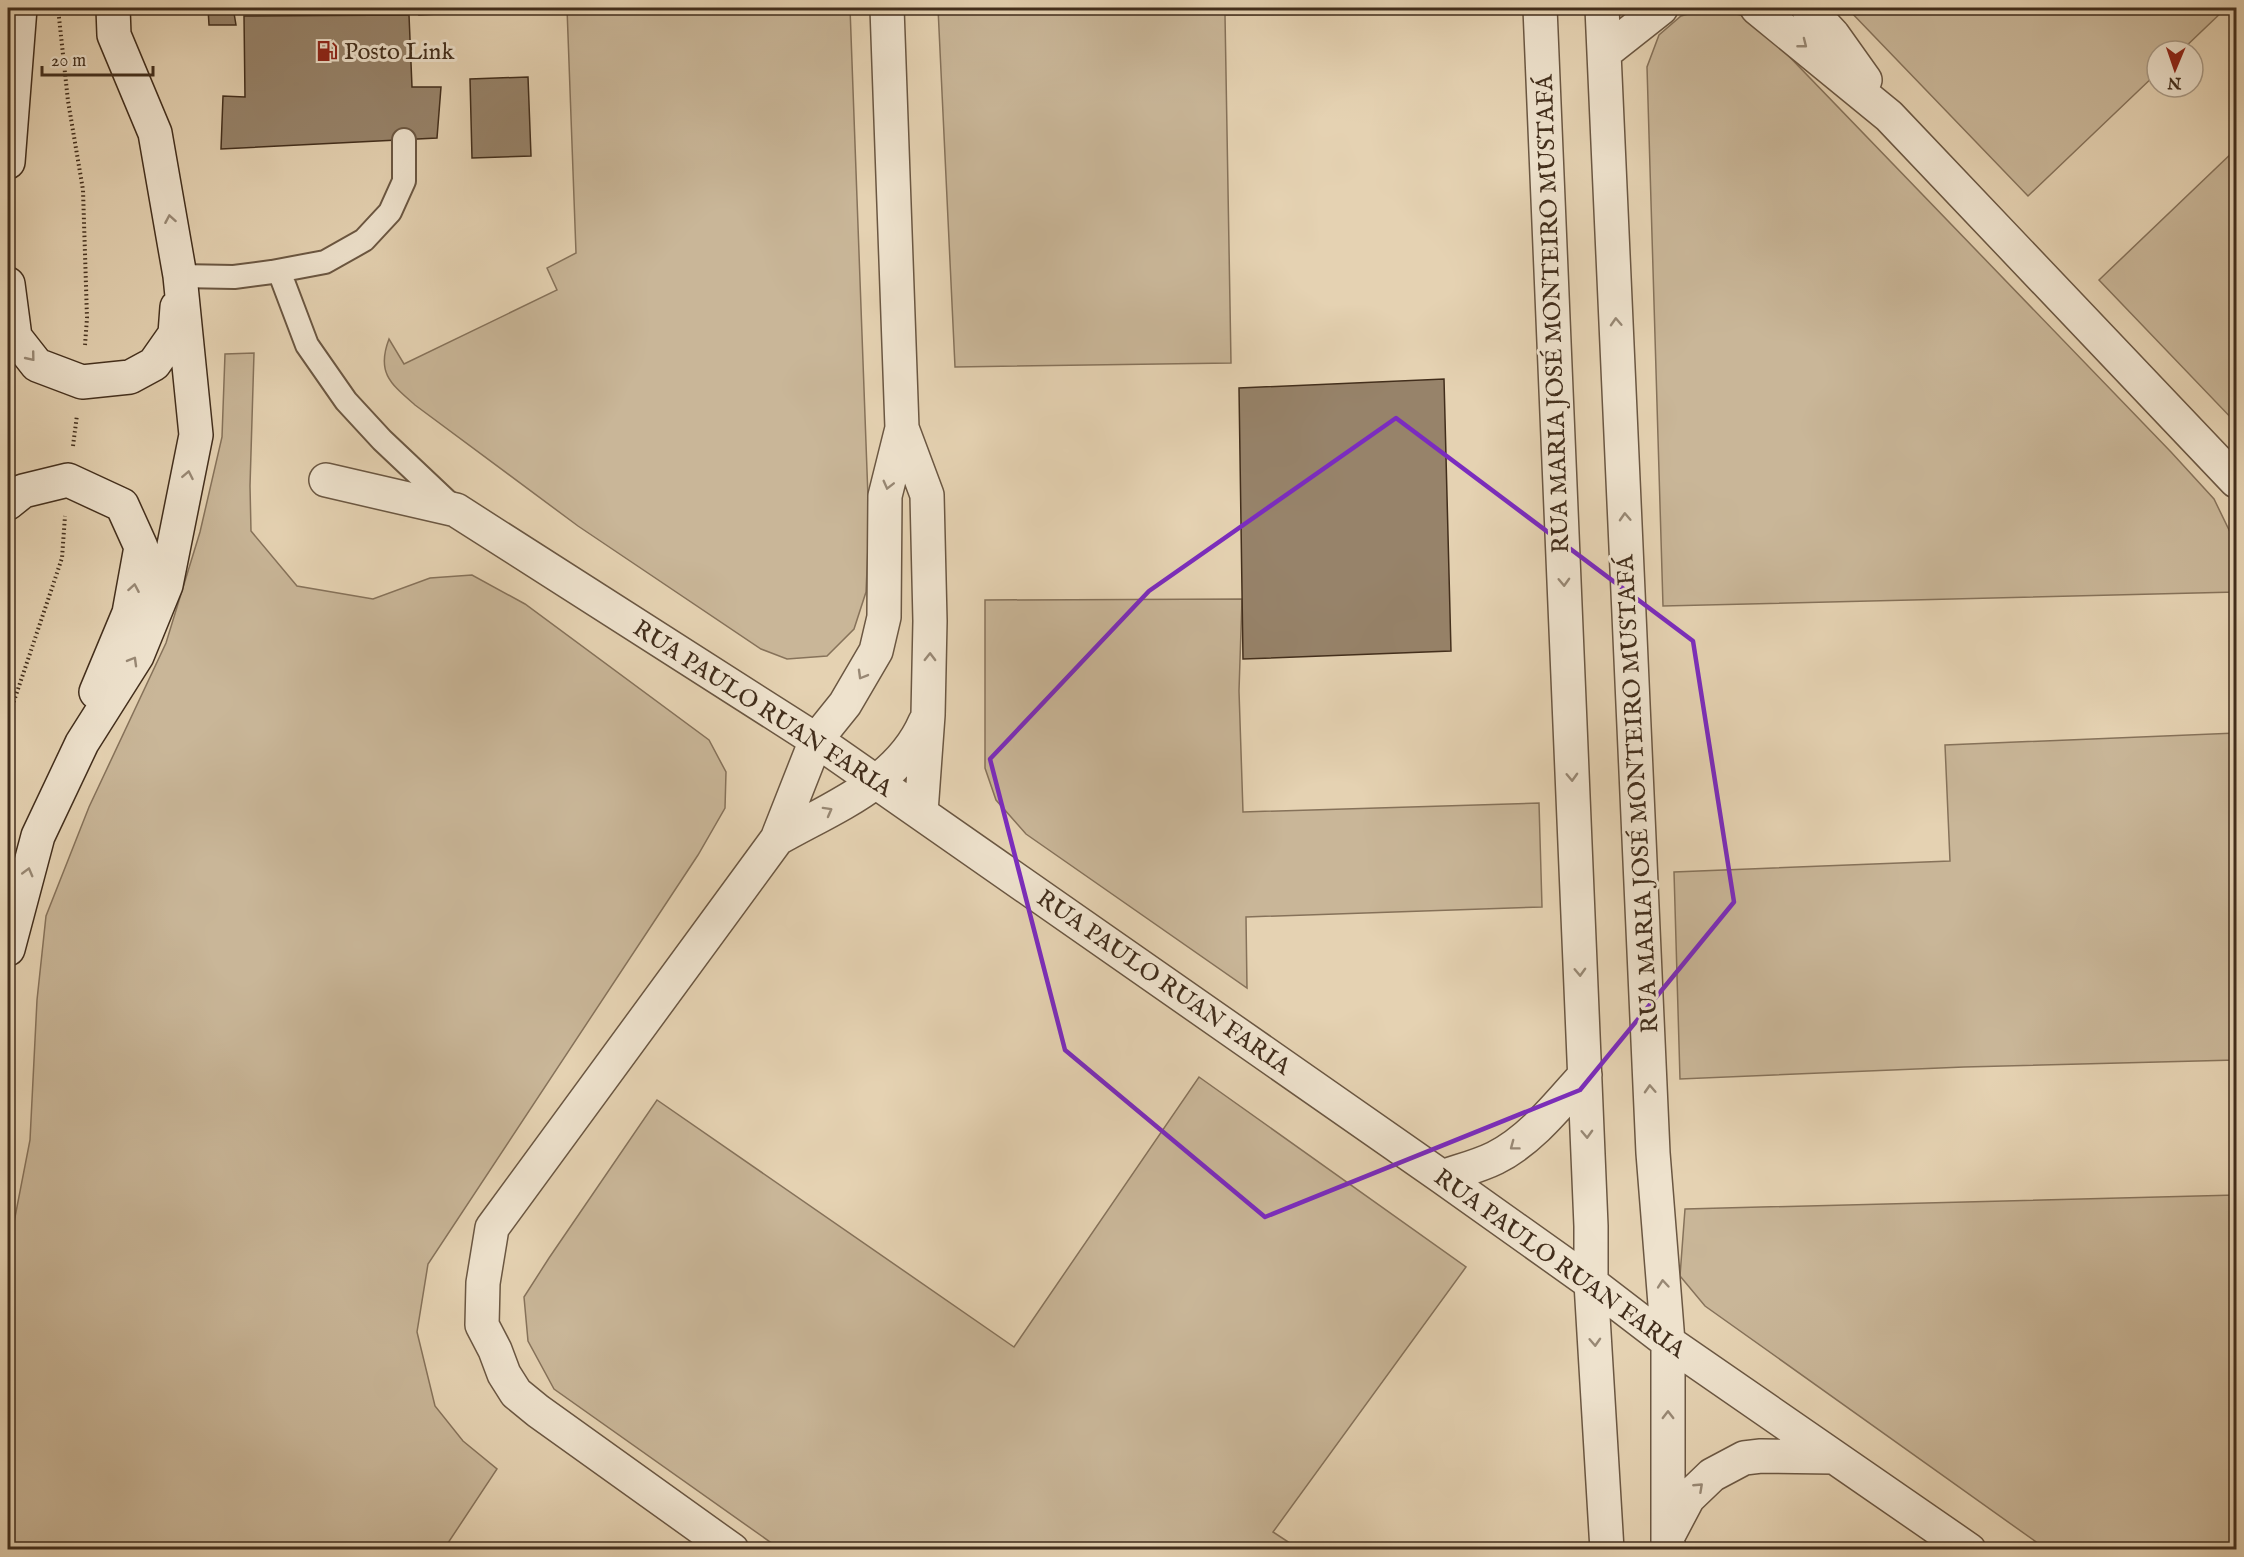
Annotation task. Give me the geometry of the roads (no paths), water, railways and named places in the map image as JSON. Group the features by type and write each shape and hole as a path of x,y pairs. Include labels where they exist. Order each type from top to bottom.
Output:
{"street":[{"path":"8,162 20,8"},
{"path":"8,949 38,836 82,742 137,656 166,585 196,435 180,276 155,133 114,34 113,8"},
{"path":"732,1550 537,1411 516,1393 504,1374 482,1325 483,1283 492,1227 777,839 816,740 845,704 876,651 884,617 885,496 902,428 887,8"},
{"path":"1604,53 1661,8"},
{"path":"1757,8 1889,116 2236,481"},
{"path":"1808,8 1833,35 1889,116"},
{"name":"RUA MARIA JOSÉ MONTEIRO MUSTAFÁ","path":"1601,10 1652,1141 1668,1342 1668,1543"},
{"name":"RUA MARIA JOSÉ MONTEIRO MUSTAFÁ","path":"1541,12 1585,1076 1591,1283 1606,1550"},
{"path":"8,284 15,337 37,365 82,382 130,377 154,364 175,334 180,276"},
{"path":"902,428 927,495 930,621 928,715 921,812"},
{"path":"8,503 23,491 68,480 122,505 141,547 129,613 93,700 82,742"},
{"name":"RUA PAULO RUAN FARIA","path":"326,480 456,510 816,740 1442,1177 1591,1283 1668,1342 1969,1550"},
{"path":"777,839 878,782 906,754 921,732 928,715"},
{"path":"1442,1177 1493,1159 1510,1149 1544,1121 1585,1076"},
{"name":"RUA MARIA JOSÉ MONTEIRO MUSTAFÁ","path":"1668,1543 1688,1498 1712,1475 1744,1458 1761,1456 1833,1457"}],"lane":[{"path":"180,276 234,276 279,271 325,262 364,240 390,212 404,181 404,140"},
{"path":"279,271 307,345 346,401 382,440 456,510"}],"place":[{"name":"Posto Link","path":"327,51"}]}
